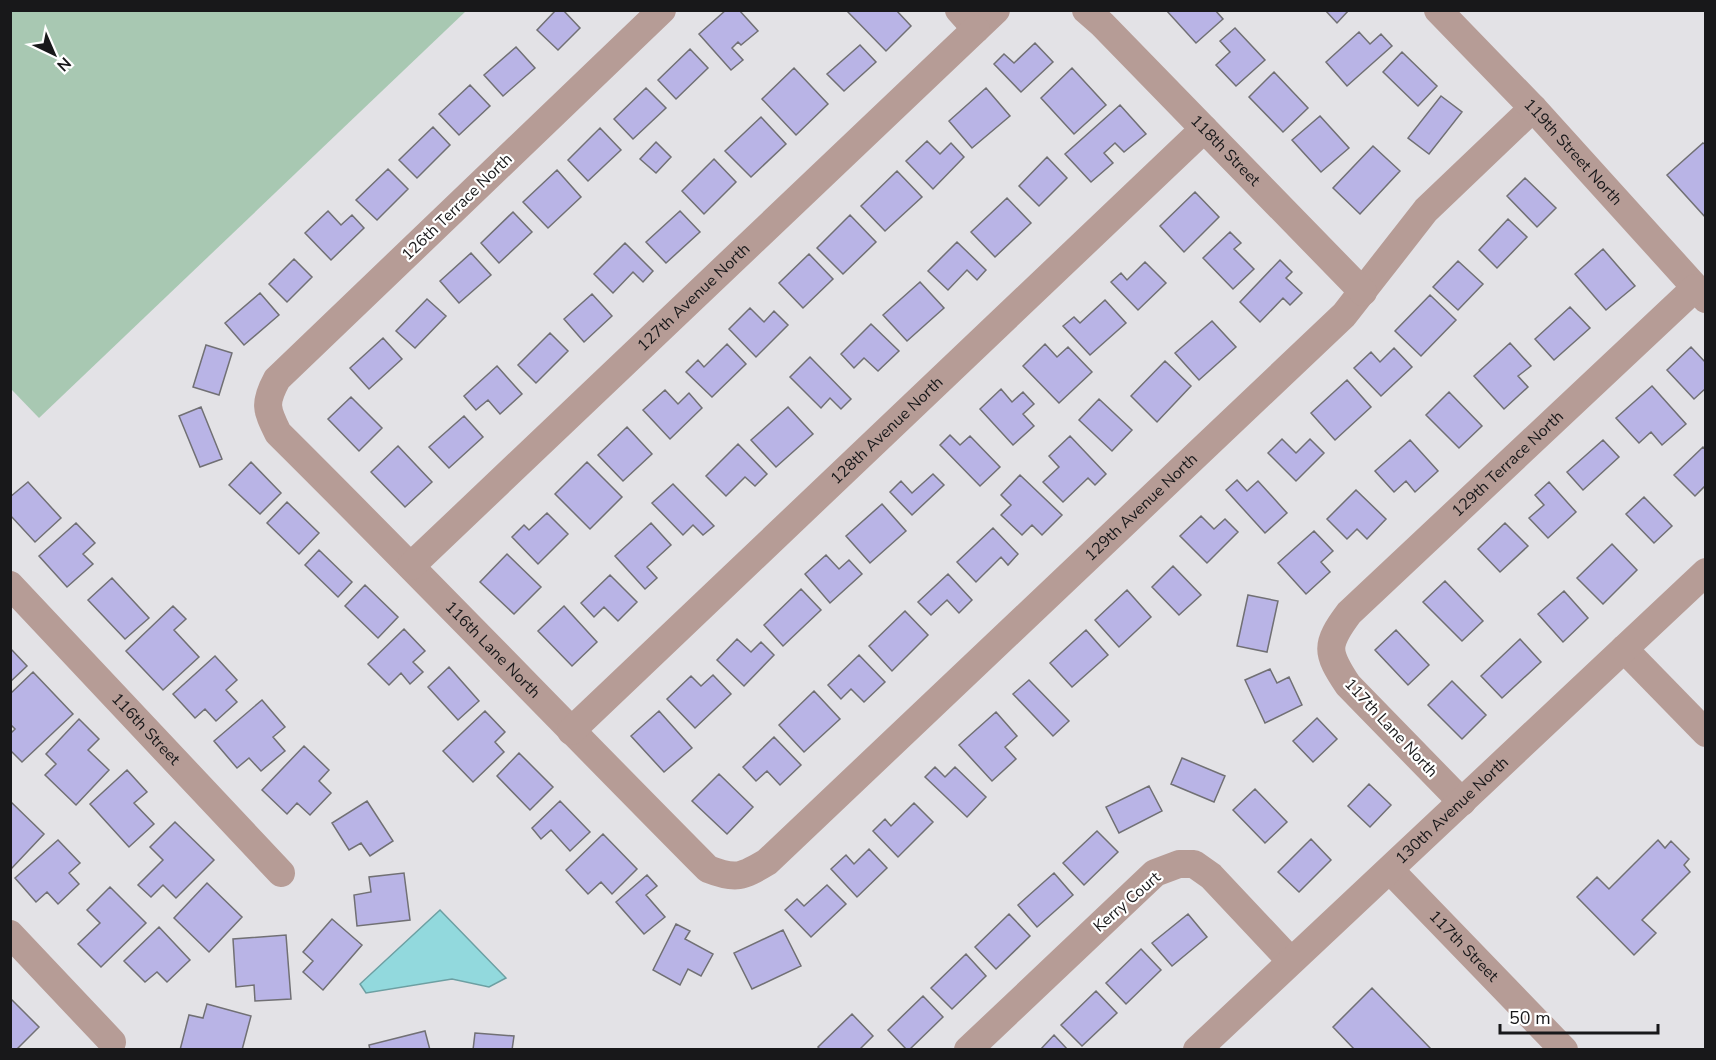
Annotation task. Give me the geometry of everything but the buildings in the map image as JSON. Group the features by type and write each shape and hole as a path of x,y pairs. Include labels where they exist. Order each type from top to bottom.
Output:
{"street":[{"name":"126th Terrace North","path":"267,412 268,395 277,379 662,10"},
{"name":"118th Street","path":"1086,10 1364,292"},
{"name":"119th Street North","path":"1438,10 1533,108 1700,293"},
{"name":"127th Avenue North","path":"411,566 977,16"},
{"name":"129th Avenue North","path":"727,876 748,874 767,862 1335,324 1364,292 1426,210 1533,108"},
{"name":"128th Avenue North","path":"571,731 1204,129"},
{"name":"129th Terrace North","path":"1330,648 1336,631 1349,613 1700,293"},
{"name":"116th Lane North","path":"267,412 278,433 571,731 708,869 727,876"},
{"name":"130th Avenue North","path":"1197,1050 1290,960 1390,870 1706,572"},
{"name":"116th Street","path":"10,585 281,873"},
{"name":"117th Lane North","path":"1330,648 1334,664 1348,685 1462,802"},
{"path":"1624,649 1706,733"},
{"name":"Kerry Court","path":"968,1050 1155,873 1179,864 1194,864 1211,876 1290,960"},
{"name":"117th Street","path":"1390,870 1564,1050"},
{"path":"10,934 112,1042"}],"green space":[{"path":"11,10 466,11 39,418 11,389"}],"water":[{"path":"440,910 506,978 489,987 452,979 366,993 360,984"}]}
